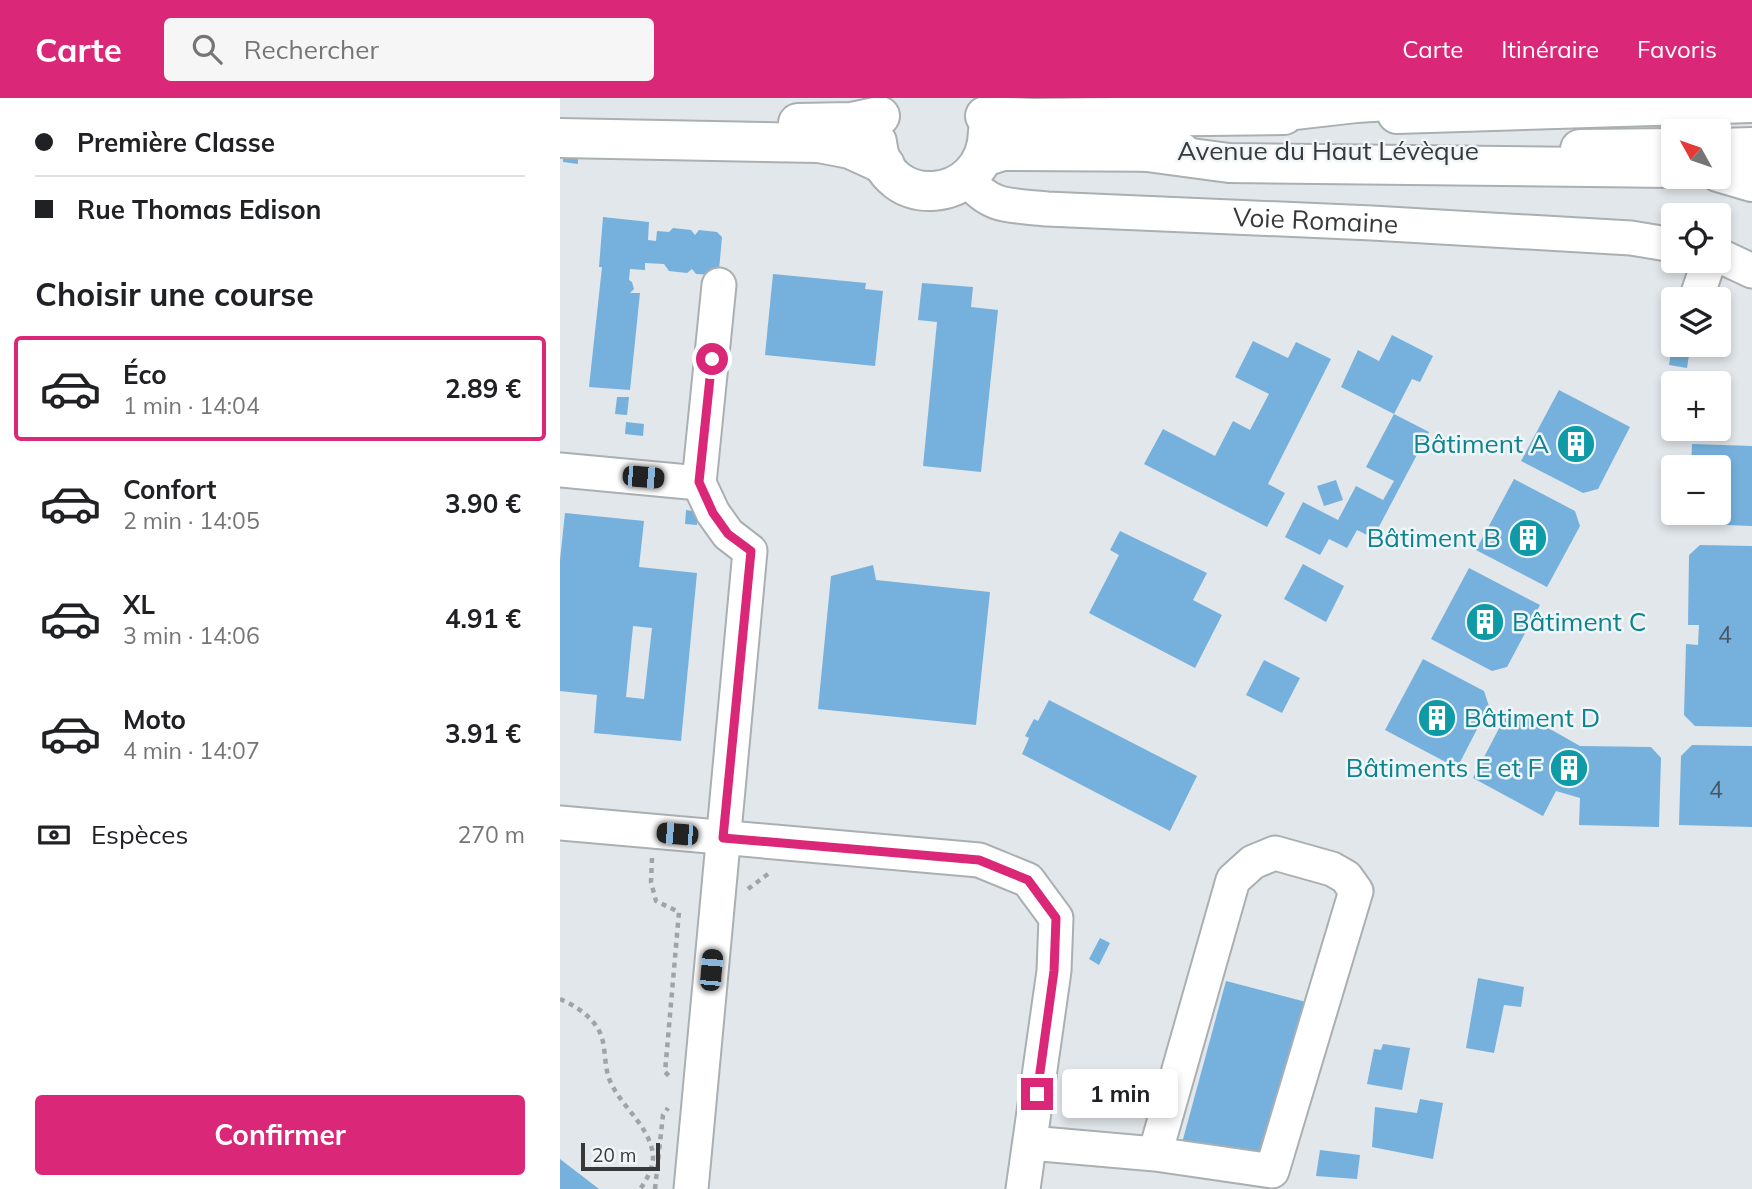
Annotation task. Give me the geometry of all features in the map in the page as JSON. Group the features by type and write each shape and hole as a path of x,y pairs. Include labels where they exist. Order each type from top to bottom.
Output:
{"main road":[{"path":"1251,115 1356,103 1438,98"},
{"name":"Avenue du Haut Lévèque","path":"979,107 1033,118 1444,114 1752,103"},
{"path":"560,118 825,123 851,122 886,107"},
{"path":"884,165 877,141 886,107"},
{"path":"976,168 988,144 979,107"},
{"path":"560,138 820,143 850,149 884,165"},
{"path":"1731,148 1752,147"},
{"name":"Avenue du Haut Lévèque","path":"884,165 897,180 914,189 933,192 951,188 1003,151 1661,148"},
{"path":"1147,152 1229,163 1661,169"},
{"path":"1731,176 1752,182"}],"street":[{"name":"Voie Romaine","path":"976,168 986,199 996,203 1047,209 1372,223 1630,238 1661,243"},
{"path":"1731,261 1752,271"},
{"path":"691,1189 751,551 728,534 713,513 699,482 719,285"},
{"path":"560,470 699,482"},
{"path":"560,823 979,860 1028,880 1056,918 1054,971 1023,1189"},
{"path":"1030,1143 1154,1154 1272,1171 1356,891 1346,877 1332,869 1275,853 1254,862 1233,880 1154,1154"}],"path":[{"path":"654,832 651,882 653,892 656,901 679,912 665,1072 677,1083"},
{"path":"560,999 585,1014 599,1030 608,1078 620,1101 641,1124 652,1150 653,1161 640,1189"},
{"path":"655,1189 663,1115 674,1101"}],"building":[{"path":"563,157 578,158 578,164 563,162"},
{"path":"603,217 649,222 648,240 656,241 657,231 669,232 673,228 691,230 695,235 699,230 717,232 722,237 719,270 714,275 696,274 692,269 687,273 669,271 664,264 645,263 645,270 630,269 629,280 634,289 630,293 640,293 630,390 589,387 602,267 599,267"},
{"path":"773,274 866,283 865,289 883,291 875,366 765,355"},
{"path":"922,283 973,287 971,307 998,310 981,472 923,466 937,322 918,320"},
{"path":"1392,335 1433,356 1420,382 1412,379 1394,414 1341,387 1358,350 1379,361"},
{"path":"1253,341 1288,358 1296,342 1331,359 1268,484 1285,493 1267,527 1144,464 1163,429 1215,456 1233,421 1250,430 1269,394 1235,377"},
{"path":"1670,357 1689,357 1687,368 1669,365"},
{"name":"Bâtiment A","path":"1559,390 1630,427 1598,489 1583,493 1521,461"},
{"path":"617,397 629,397 627,415 615,414"},
{"path":"1394,414 1429,432 1373,538 1357,530 1347,548 1329,539 1320,555 1285,537 1303,502 1338,520 1356,486 1383,500 1394,481 1366,467"},
{"path":"626,422 644,424 643,436 625,434"},
{"path":"1692,444 1752,446 1752,526 1726,525 1731,525 1731,455 1692,455"},
{"name":"Bâtiment B","path":"1514,479 1575,511 1580,526 1547,587 1476,550"},
{"path":"1336,480 1343,500 1324,506 1317,486"},
{"path":"686,510 698,512 697,525 685,524"},
{"path":"565,513 644,521 639,567 697,573 681,741 594,733 597,695 560,691 560,560","holes":["633,626 652,628 644,699 626,697"]},
{"path":"1120,531 1207,573 1193,600 1222,615 1195,668 1089,613 1119,555 1110,550"},
{"path":"1700,545 1752,546 1752,727 1695,726 1684,715 1686,644 1698,645 1699,625 1688,625 1689,555"},
{"path":"1303,564 1344,586 1326,622 1284,599"},
{"path":"873,565 876,580 990,592 976,725 818,709 831,576"},
{"name":"Bâtiment C","path":"1469,568 1540,605 1507,667 1492,671 1431,639"},
{"name":"Bâtiment D","path":"1423,659 1484,691 1489,706 1457,768 1385,730"},
{"path":"1264,660 1300,678 1282,713 1246,695"},
{"path":"1049,700 1197,776 1170,831 1022,754 1029,738 1025,736 1034,719 1038,721"},
{"name":"Bâtiments E et F","path":"1520,712 1580,746 1651,747 1661,758 1659,827 1579,825 1580,798 1556,791 1543,816 1473,778 1505,717"},
{"path":"1692,745 1752,746 1752,827 1679,825 1681,756"},
{"path":"1100,938 1110,943 1099,965 1089,959"},
{"path":"1478,978 1524,987 1521,1007 1504,1005 1494,1053 1466,1048"},
{"path":"1226,981 1306,1002 1262,1164 1182,1143"},
{"path":"1383,1044 1410,1048 1402,1090 1367,1084 1374,1049 1381,1050"},
{"path":"1420,1099 1443,1103 1433,1159 1372,1147 1375,1107 1417,1113"},
{"path":"1320,1150 1360,1155 1357,1179 1316,1176"},
{"path":"560,1159 599,1189 560,1189"}],"place":[{"name":"Bâtiment A","path":"1576,444"},
{"name":"Bâtiment B","path":"1528,538"},
{"name":"Bâtiment C","path":"1485,622"},
{"name":"Bâtiment D","path":"1437,718"},
{"name":"Bâtiments E et F","path":"1569,768"}],"route":[{"path":"712,359 699,482 713,513 728,534 751,551 723,838 979,860 1028,880 1056,918 1054,971 1037,1094"}]}
